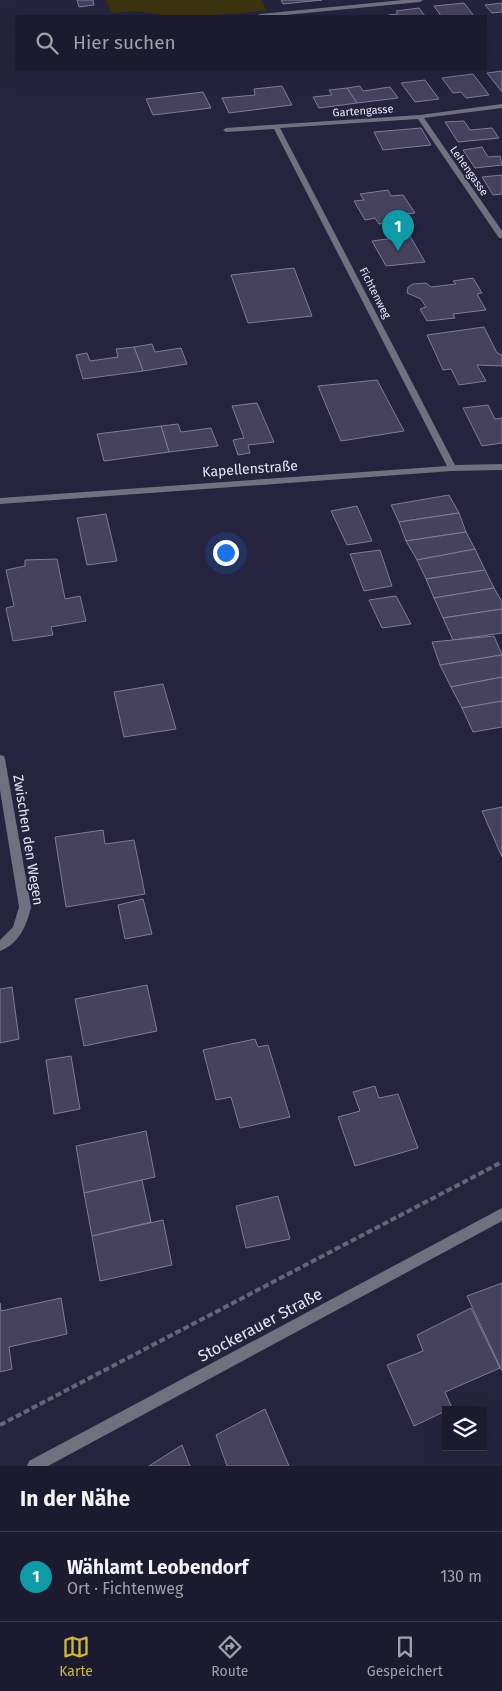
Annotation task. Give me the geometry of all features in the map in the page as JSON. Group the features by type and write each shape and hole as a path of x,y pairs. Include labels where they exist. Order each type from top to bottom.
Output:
{"street":[{"path":"270,15 420,0"},
{"name":"Gartengasse","path":"226,130 420,117 502,106"},
{"name":"Lehengasse","path":"420,117 502,236"},
{"name":"Fichtenweg","path":"277,128 452,468"},
{"name":"Kapellenstraße","path":"0,501 452,468 502,467"},
{"name":"Zwischen den Wegen","path":"0,759 25,907 22,925 8,942 0,946"},
{"name":"Stockerauer Straße","path":"34,1466 502,1214"}],"path":[{"path":"0,1425 502,1162"}],"shaded area":[{"path":"106,0 261,0 267,11 211,15 165,15 135,11 112,13"}],"building":[{"path":"77,0 93,0 94,5 79,7"},
{"path":"281,0 322,0 283,4"},
{"path":"464,3 473,15 440,15 434,6"},
{"path":"502,3 502,12 492,13 485,5"},
{"path":"419,8 424,15 389,15 398,14 396,11"},
{"path":"502,71 502,92 487,73"},
{"path":"473,74 489,95 466,98 461,92 453,93 442,78"},
{"path":"425,80 439,99 415,102 401,83"},
{"path":"282,86 292,105 229,113 222,98 255,95 254,89"},
{"path":"360,86 363,91 390,87 398,98 357,103 347,88"},
{"path":"347,88 357,103 319,108 313,97 332,95 329,90"},
{"path":"203,92 211,108 153,115 146,99"},
{"path":"464,121 470,130 492,128 499,138 458,142 445,122"},
{"path":"421,128 431,145 383,150 374,132"},
{"path":"482,147 488,157 500,156 502,165 475,168 463,150"},
{"path":"502,175 502,194 493,195 482,177"},
{"path":"388,190 391,196 403,195 415,213 404,214 408,220 379,224 375,218 365,220 354,201 364,200 360,194"},
{"path":"410,236 425,262 386,266 372,241"},
{"path":"294,268 312,316 248,323 231,275"},
{"path":"473,278 482,293 477,294 486,310 453,314 455,318 427,321 420,309 426,307 421,299 407,293 408,287 413,284 426,283 431,287 456,284 453,281"},
{"path":"484,327 497,353 502,355 502,366 477,365 486,381 459,385 451,369 443,370 427,335"},
{"path":"152,344 155,352 181,348 187,364 143,371 134,347"},
{"path":"134,347 143,371 83,379 76,355 87,353 90,361 118,357 116,349"},
{"path":"377,380 404,431 341,441 318,386"},
{"path":"257,403 274,442 248,445 250,453 238,455 233,440 244,438 232,406"},
{"path":"488,405 495,419 502,418 502,443 482,446 463,408"},
{"path":"178,424 181,432 211,428 218,446 169,452 161,426"},
{"path":"161,426 169,452 104,461 97,434"},
{"path":"449,495 459,513 399,522 391,505"},
{"path":"357,506 372,541 347,545 331,511"},
{"path":"459,513 466,532 406,541 399,522"},
{"path":"106,514 117,561 87,565 77,518"},
{"path":"466,532 475,549 417,560 406,541"},
{"path":"475,549 485,570 426,579 417,560"},
{"path":"380,550 392,586 364,591 350,554"},
{"path":"57,559 65,599 80,596 86,621 51,627 53,635 13,641 6,608 14,606 6,570 25,566 25,560"},
{"path":"485,570 494,588 434,598 426,579"},
{"path":"494,588 502,602 502,609 443,618 434,598"},
{"path":"396,596 411,624 382,628 369,600"},
{"path":"502,609 502,633 453,640 443,618"},
{"path":"494,636 502,655 440,665 432,642"},
{"path":"502,655 502,677 451,687 440,665"},
{"path":"502,677 502,701 462,708 451,687"},
{"path":"163,684 176,729 124,737 114,692"},
{"path":"502,701 502,727 473,732 462,708"},
{"path":"502,807 502,857 482,811"},
{"path":"103,830 105,844 134,840 145,894 66,907 55,837"},
{"path":"143,899 152,934 125,939 118,905"},
{"path":"147,985 157,1031 84,1046 75,999"},
{"path":"12,987 19,1039 0,1043 0,989"},
{"path":"255,1039 258,1047 268,1045 290,1117 240,1128 231,1097 216,1100 203,1050"},
{"path":"71,1056 80,1109 54,1114 46,1060"},
{"path":"375,1086 379,1098 398,1094 418,1148 355,1166 338,1117 360,1111 353,1092"},
{"path":"146,1131 155,1177 84,1193 76,1146"},
{"path":"142,1180 151,1222 92,1236 84,1193"},
{"path":"278,1196 290,1239 246,1248 236,1206"},
{"path":"163,1220 172,1265 100,1281 92,1236"},
{"path":"502,1283 502,1371 467,1296"},
{"path":"61,1298 67,1334 9,1347 12,1369 0,1372 0,1303 1,1311"},
{"path":"471,1308 500,1368 445,1392 451,1406 442,1406 442,1413 414,1426 387,1365 423,1351 417,1335"},
{"path":"265,1409 289,1466 227,1466 216,1435"},
{"path":"182,1445 190,1466 149,1466"}],"place":[{"name":"Wählamt Leobendorf","path":"398,251"}]}
